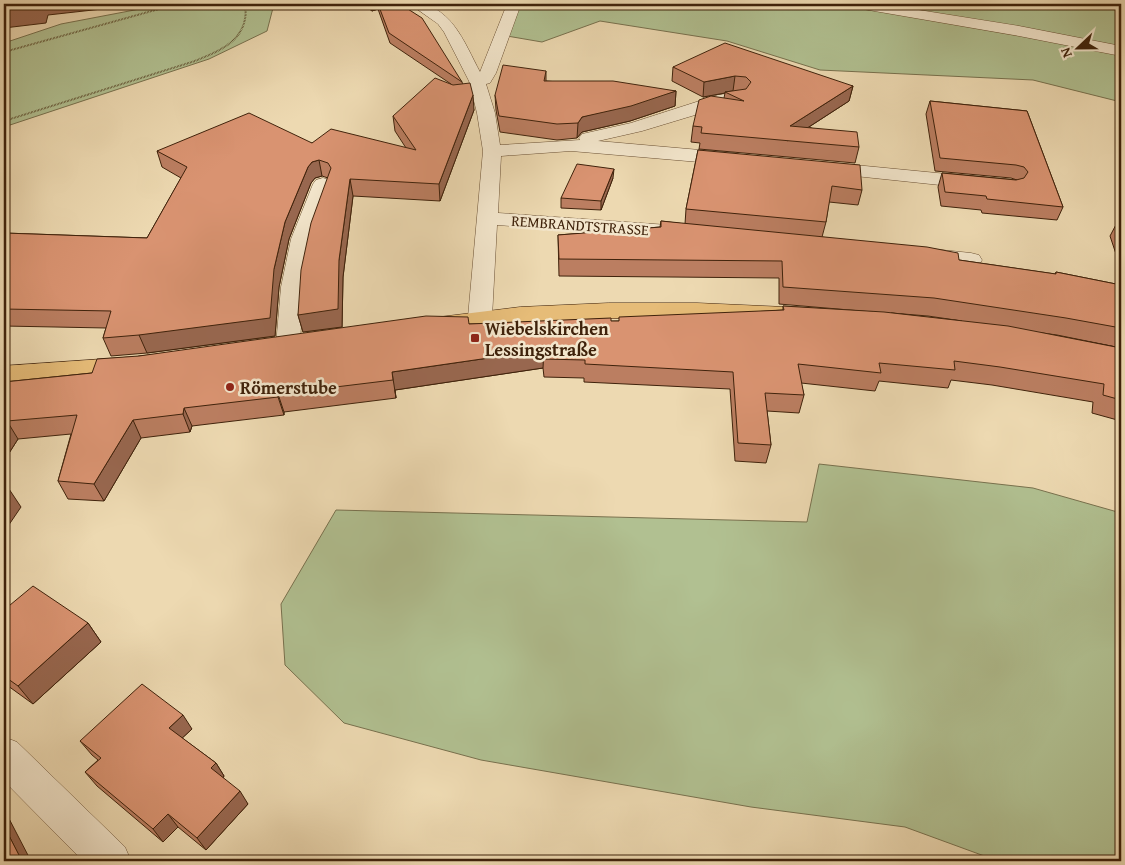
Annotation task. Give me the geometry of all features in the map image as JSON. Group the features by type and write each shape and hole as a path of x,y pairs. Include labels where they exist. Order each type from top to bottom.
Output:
{"main road":[{"path":"413,327 480,317 567,310 648,308 810,316"},
{"path":"4,374 88,369 156,362"}],"street":[{"name":"REMBRANDTSTRASSE","path":"417,4 444,21 451,31 477,81 486,113 492,152 480,317"},
{"path":"477,81 484,79 488,73 513,7 497,4"},
{"path":"857,4 1121,50"},
{"path":"571,146 581,140 636,126 724,99 738,98"},
{"path":"492,152 571,146 604,147 753,161"},
{"path":"802,166 991,184"},
{"path":"288,345 292,286 302,239 323,184"},
{"name":"REMBRANDTSTRASSE","path":"488,218 686,232"},
{"path":"902,253 971,260"},
{"path":"4,755 111,861"}],"path":[{"path":"4,52 159,9 170,4"},
{"path":"4,121 195,61 236,40 245,24 246,8 243,4"}],"green space":[{"path":"166,4 274,4 267,31 209,59 4,127 4,43 61,24"},
{"path":"520,4 1121,4 1121,102 1033,80 820,70 727,41 600,21 542,42 507,36"},
{"path":"819,464 1033,488 1121,513 1121,861 998,861 905,827 751,807 481,760 344,723 285,665 281,604 336,510 807,522"}],"building":[{"path":"378,4 400,4 422,18 462,82 389,33"},
{"path":"725,43 853,86 790,126 857,132 859,147 701,133 702,127 693,126 699,100 711,96 744,101 725,92 746,89 751,82 746,77 735,76 704,82 673,67"},
{"path":"503,65 546,71 544,81 613,81 676,91 631,106 582,117 578,123 557,124 499,116 495,95"},
{"path":"435,78 453,85 470,83 473,95 439,184 350,179 339,260 338,309 298,315 301,270 311,223 331,168 328,163 319,160 312,162 308,167 285,222 274,269 270,318 103,338 111,311 4,309 4,233 147,238 187,167 157,151 249,113 312,143 331,129 416,150 393,116"},
{"path":"930,101 1027,111 1063,207 987,199 986,196 945,192 942,173 1016,180 1024,178 1028,172 1024,167 1016,165 940,158"},
{"path":"698,150 860,165 862,190 832,186 826,222 686,209"},
{"path":"577,164 614,169 601,201 561,198"},
{"path":"661,221 927,247 958,253 959,260 1056,274 1056,272 1121,285 1121,328 934,298 783,287 782,261 559,259 558,235 661,227"},
{"path":"783,306 884,312 1008,326 1121,348 1121,400 1103,395 1104,384 954,361 955,370 879,363 881,373 798,364 804,395 765,393 771,445 738,443 733,372 585,364 585,360 543,359 544,350 392,372 393,380 278,394 278,397 184,408 183,414 133,420 94,484 58,481 77,415 7,421 4,426 4,382 92,373 97,359 139,356 426,316 468,317 469,324 611,318 611,321 619,321 619,317 784,310"},
{"path":"4,489 9,489 4,497"},
{"path":"33,586 88,623 18,686 4,676 4,610"},
{"path":"142,684 183,715 169,728 216,763 211,768 240,791 197,838 168,814 153,829 85,772 101,758 80,741"},
{"path":"4,826 22,861 4,861"}],"place":[{"name":"Wiebelskirchen Lessingstraße","path":"475,338"},
{"name":"Römerstube","path":"230,387"}]}
